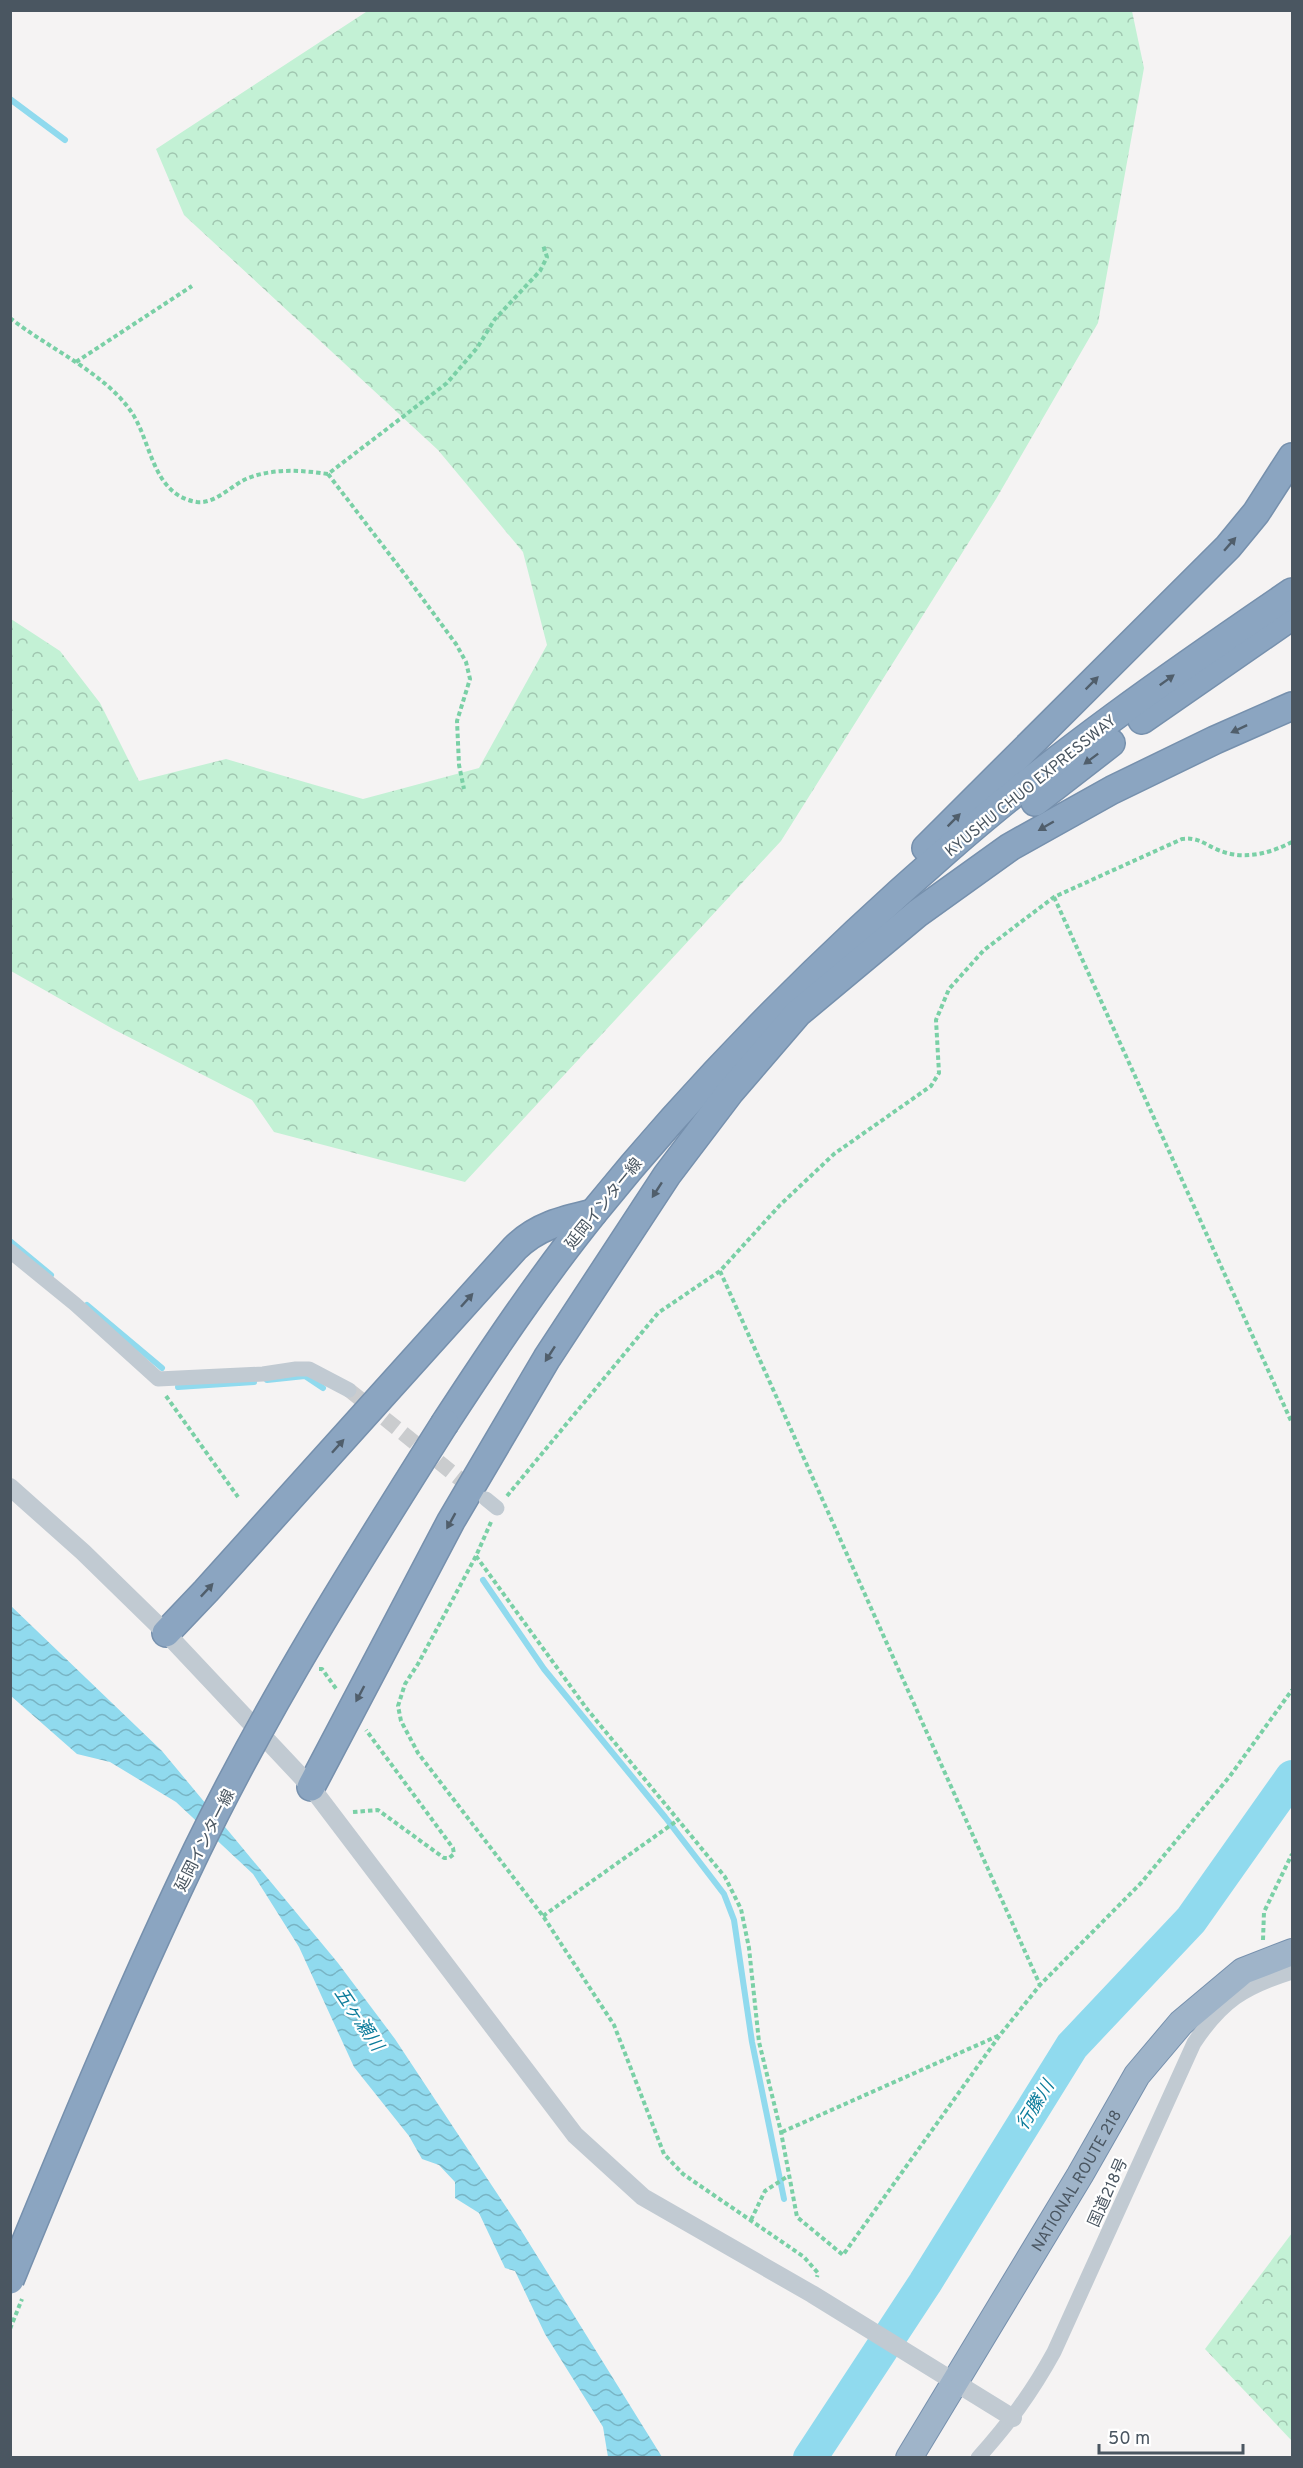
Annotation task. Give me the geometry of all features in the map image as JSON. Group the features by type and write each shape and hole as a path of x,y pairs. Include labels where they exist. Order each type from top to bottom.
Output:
{"highway":[{"path":"311,1787 452,1521 547,1358 666,1175 792,1007 918,855 1228,547 1256,513 1293,457"},
{"name":"KYUSHU CHUO EXPRESSWAY","path":"792,1007 893,899 1001,805 1124,710 1293,592"},
{"name":"KYUSHU CHUO EXPRESSWAY","path":"792,1007 1016,818 1136,724 1293,617"},
{"path":"792,1007 1010,847 1122,785 1215,740 1293,706"},
{"name":"延岡インター線","path":"10,2280 126,2004 198,1849 276,1699 363,1554 445,1423 535,1290 593,1213 714,1075 792,1007"},
{"name":"延岡インター線","path":"445,1423 503,1344 602,1221 792,1007"},
{"path":"166,1633 527,1236 543,1227 593,1213"},
{"name":"NATIONAL ROUTE 218","path":"909,2457 956,2382 1137,2075 1181,2023 1243,1971 1293,1952"}],"street":[{"path":"10,1251 75,1304 158,1379 240,1376 309,1369 349,1390"},
{"path":"10,1487 83,1552 166,1633 311,1787 575,2136 643,2197 812,2294 1013,2418"},
{"name":"国道218号","path":"978,2457 1013,2418 1037,2384 1054,2352 1194,2043 1210,2019 1223,2005 1264,1981 1293,1972"}],"path":[{"path":"328,474 447,383 477,348 495,319 540,271 548,257 543,245"},
{"path":"76,362 192,286"},
{"path":"10,318 33,337 76,362 120,398 140,424 147,450 161,478 174,493 196,502 208,502 247,479 271,472 302,470 328,474 410,580 456,644 466,662 470,679 457,721 459,765 464,789"},
{"path":"812,2294 818,2273 804,2257 683,2174 664,2154 615,2025 543,1916 418,1753 401,1721 398,1706 405,1684 476,1556 491,1503 658,1313 720,1271 780,1205 834,1154 931,1086 939,1073 936,1020 949,990 984,950 1054,897 1182,839 1194,837 1218,850 1237,856 1273,852 1293,842"},
{"path":"1054,897 1293,1423"},
{"path":"720,1271 1040,1985"},
{"path":"158,1379 165,1394 238,1497"},
{"path":"476,1556 587,1709 725,1877 741,1909 749,1948 759,2042 781,2132 797,2217 843,2255 1000,2035 1040,1985 1141,1883 1230,1776 1293,1690"},
{"path":"315,1670 322,1669 343,1697"},
{"path":"332,1814 378,1810 444,1858 449,1858 454,1854 453,1848 363,1725"},
{"path":"543,1916 678,1820"},
{"path":"1268,1961 1263,1940 1264,1912 1293,1854"},
{"path":"781,2132 1000,2035"},
{"path":"750,2220 765,2191 788,2176"}],"green space":[{"path":"369,10 1132,11 1144,68 1098,323 996,499 781,841 465,1182 274,1132 252,1100 113,1029 11,971 11,619 60,651 100,703 139,781 226,759 363,799 479,768 547,645 523,552 438,450 184,215 156,149"},
{"path":"1292,2233 1292,2441 1205,2349"}],"water":[{"name":"五ヶ瀬川","path":"10,1605 162,1751 338,1963 395,2039 516,2222 662,2457 608,2457 603,2427 545,2334 515,2271 505,2268 479,2213 455,2198 455,2182 439,2165 422,2159 409,2136 354,2067 299,1947 253,1874 176,1802 110,1762 77,1754 11,1696"}],"waterway":[{"path":"10,99 65,140"},
{"path":"10,1241 51,1275"},
{"path":"87,1305 162,1368"},
{"path":"267,1380 305,1376 323,1388"},
{"path":"178,1387 254,1382"},
{"path":"483,1580 544,1669 665,1817 724,1894 734,1920 752,2042 784,2199"},
{"name":"行縢川","path":"810,2458 925,2283 1072,2046 1191,1920 1292,1777"}],"tunnel":[{"path":"349,1390 475,1491"}]}
